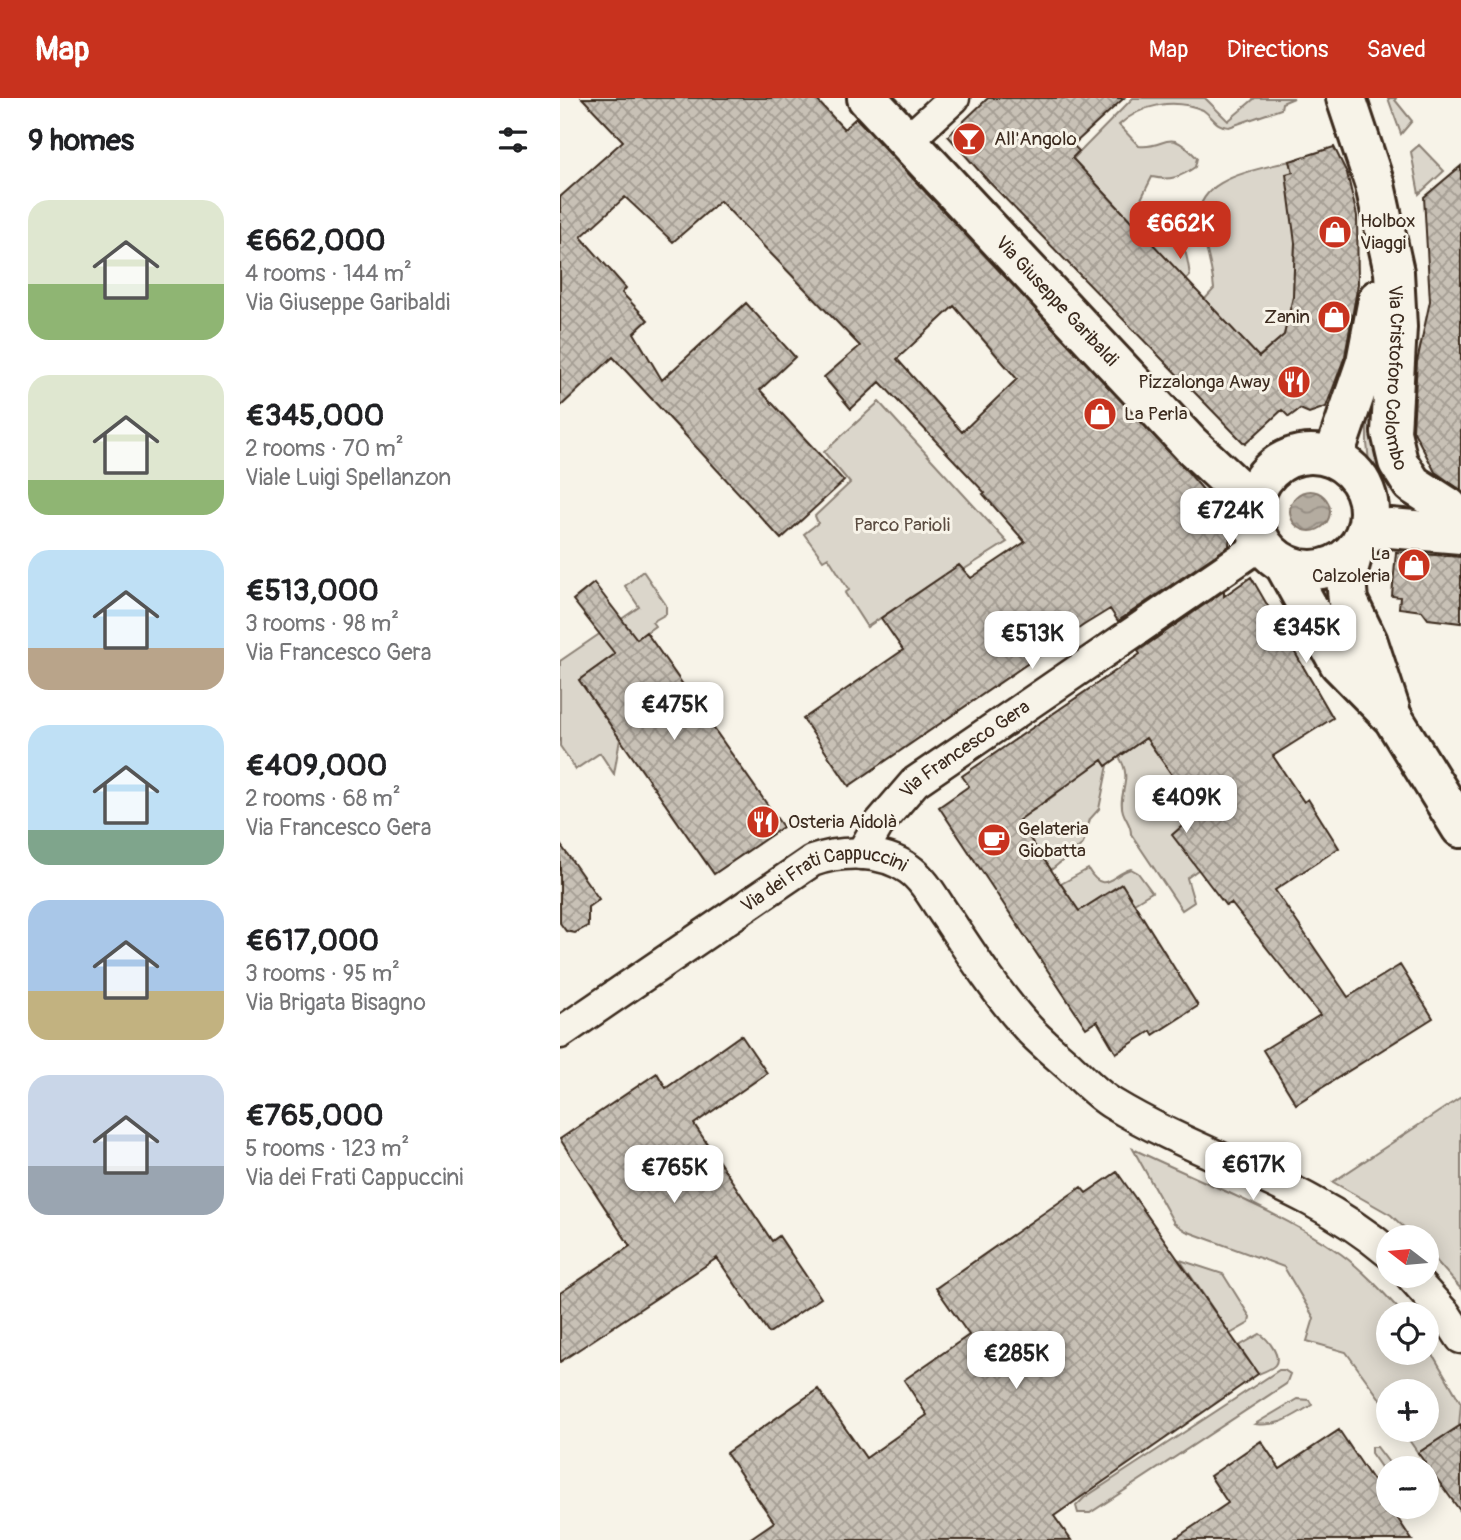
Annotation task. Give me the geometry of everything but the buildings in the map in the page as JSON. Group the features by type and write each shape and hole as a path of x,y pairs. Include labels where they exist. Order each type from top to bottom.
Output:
{"street":[{"name":"Via Giuseppe Garibaldi","path":"867,98 1190,444 1236,487 1254,499"},
{"path":"907,141 954,98"},
{"name":"Via Cristoforo Colombo","path":"1346,98 1375,185 1394,272 1397,327 1391,432 1395,452 1412,484 1457,517"},
{"name":"Via Cristoforo Colombo","path":"1333,458 1366,362 1380,282 1382,225"},
{"path":"1393,718 1368,642 1348,601 1346,578 1369,517 1364,488 1346,465 1333,458 1311,454 1289,458 1279,463 1263,478 1254,499 1253,522 1339,663 1393,718 1461,828"},
{"path":"1364,488 1457,517"},
{"path":"1273,554 1298,569 1327,568 1341,562 1359,542 1390,528 1457,517"},
{"name":"Via Francesco Gera","path":"861,854 878,825 915,782 1273,554"},
{"name":"Via dei Frati Cappuccini","path":"560,1033 802,866 832,855 861,854 890,859 912,871 920,879 1026,1026 1101,1096 1140,1119 1349,1222 1376,1243"},
{"path":"1422,1288 1446,1315 1461,1338"}],"green space":[{"path":"1133,98 1205,98 1228,121 1255,98 1294,98 1282,103 1281,109 1229,127 1218,123 1203,110 1181,104 1148,108 1119,125 1139,146 1173,140 1197,158 1195,167 1180,176 1164,179 1152,177 1141,199 1171,222 1182,240 1190,276 1186,280 1073,159"},
{"path":"1388,98 1396,98 1412,121 1401,134"},
{"path":"1419,145 1444,171 1419,194 1411,152"},
{"path":"1290,161 1293,172 1295,243 1293,297 1284,335 1258,357 1204,300 1214,289 1199,210 1205,197 1229,179"},
{"path":"1373,374 1388,478 1379,477 1369,462 1367,419"},
{"name":"Parco Parioli","path":"879,402 1007,542 963,570 959,565 867,627 845,593 849,590 828,557 823,560 804,534 818,523 815,516 850,483 824,452"},
{"path":"643,571 666,605 666,614 652,622 655,626 579,680 620,739 614,774 600,753 576,769 560,746 560,661 639,607 625,586"},
{"path":"1146,738 1199,812 1199,869 1187,878 1194,902 1182,910 1131,834 1123,812 1125,772 1119,757"},
{"path":"1102,760 1108,765 1099,809 1090,819 1083,844 1051,870 1016,818 1034,810"},
{"path":"1088,869 1094,877 1104,882 1131,869 1138,873 1152,892 1134,903 1121,884 1079,911 1061,884"},
{"path":"1461,1097 1461,1289 1439,1264 1439,1225 1401,1225 1391,1215 1333,1182"},
{"path":"1133,1149 1293,1224 1341,1254 1374,1282 1376,1288 1379,1288 1392,1302 1376,1302 1376,1365 1439,1365 1461,1403 1459,1426 1439,1439 1439,1379 1376,1379 1376,1393 1346,1352 1307,1341 1314,1318 1284,1267 1186,1231 1174,1223"},
{"path":"1180,1260 1223,1274 1250,1317 1249,1323 1230,1334"},
{"path":"1260,1334 1273,1348 1277,1361 1272,1368 1258,1374 1239,1346"},
{"path":"1279,1370 1290,1374 1286,1384 1090,1513 1078,1513 1076,1506 1084,1498"},
{"path":"1297,1399 1309,1400 1312,1405 1272,1424 1255,1424"},
{"path":"1410,1442 1435,1442 1418,1453"},
{"path":"1371,1447 1377,1447 1384,1456 1376,1456 1376,1460 1371,1453"}],"water":[{"path":"1310,491 1318,492 1324,497 1329,503 1329,519 1324,525 1318,530 1310,531 1302,530 1296,525 1291,519 1290,511 1291,503 1296,497 1302,492"}],"place":[{"name":"All'Angolo","path":"969,139"},
{"name":"Holbox Viaggi","path":"1335,232"},
{"name":"Zanin","path":"1334,317"},
{"name":"Pizzalonga Away","path":"1294,382"},
{"name":"La Perla","path":"1100,414"},
{"name":"La Calzoleria","path":"1414,565"},
{"name":"Osteria Aidolà","path":"763,822"},
{"name":"Gelateria Giobatta","path":"994,840"}]}
